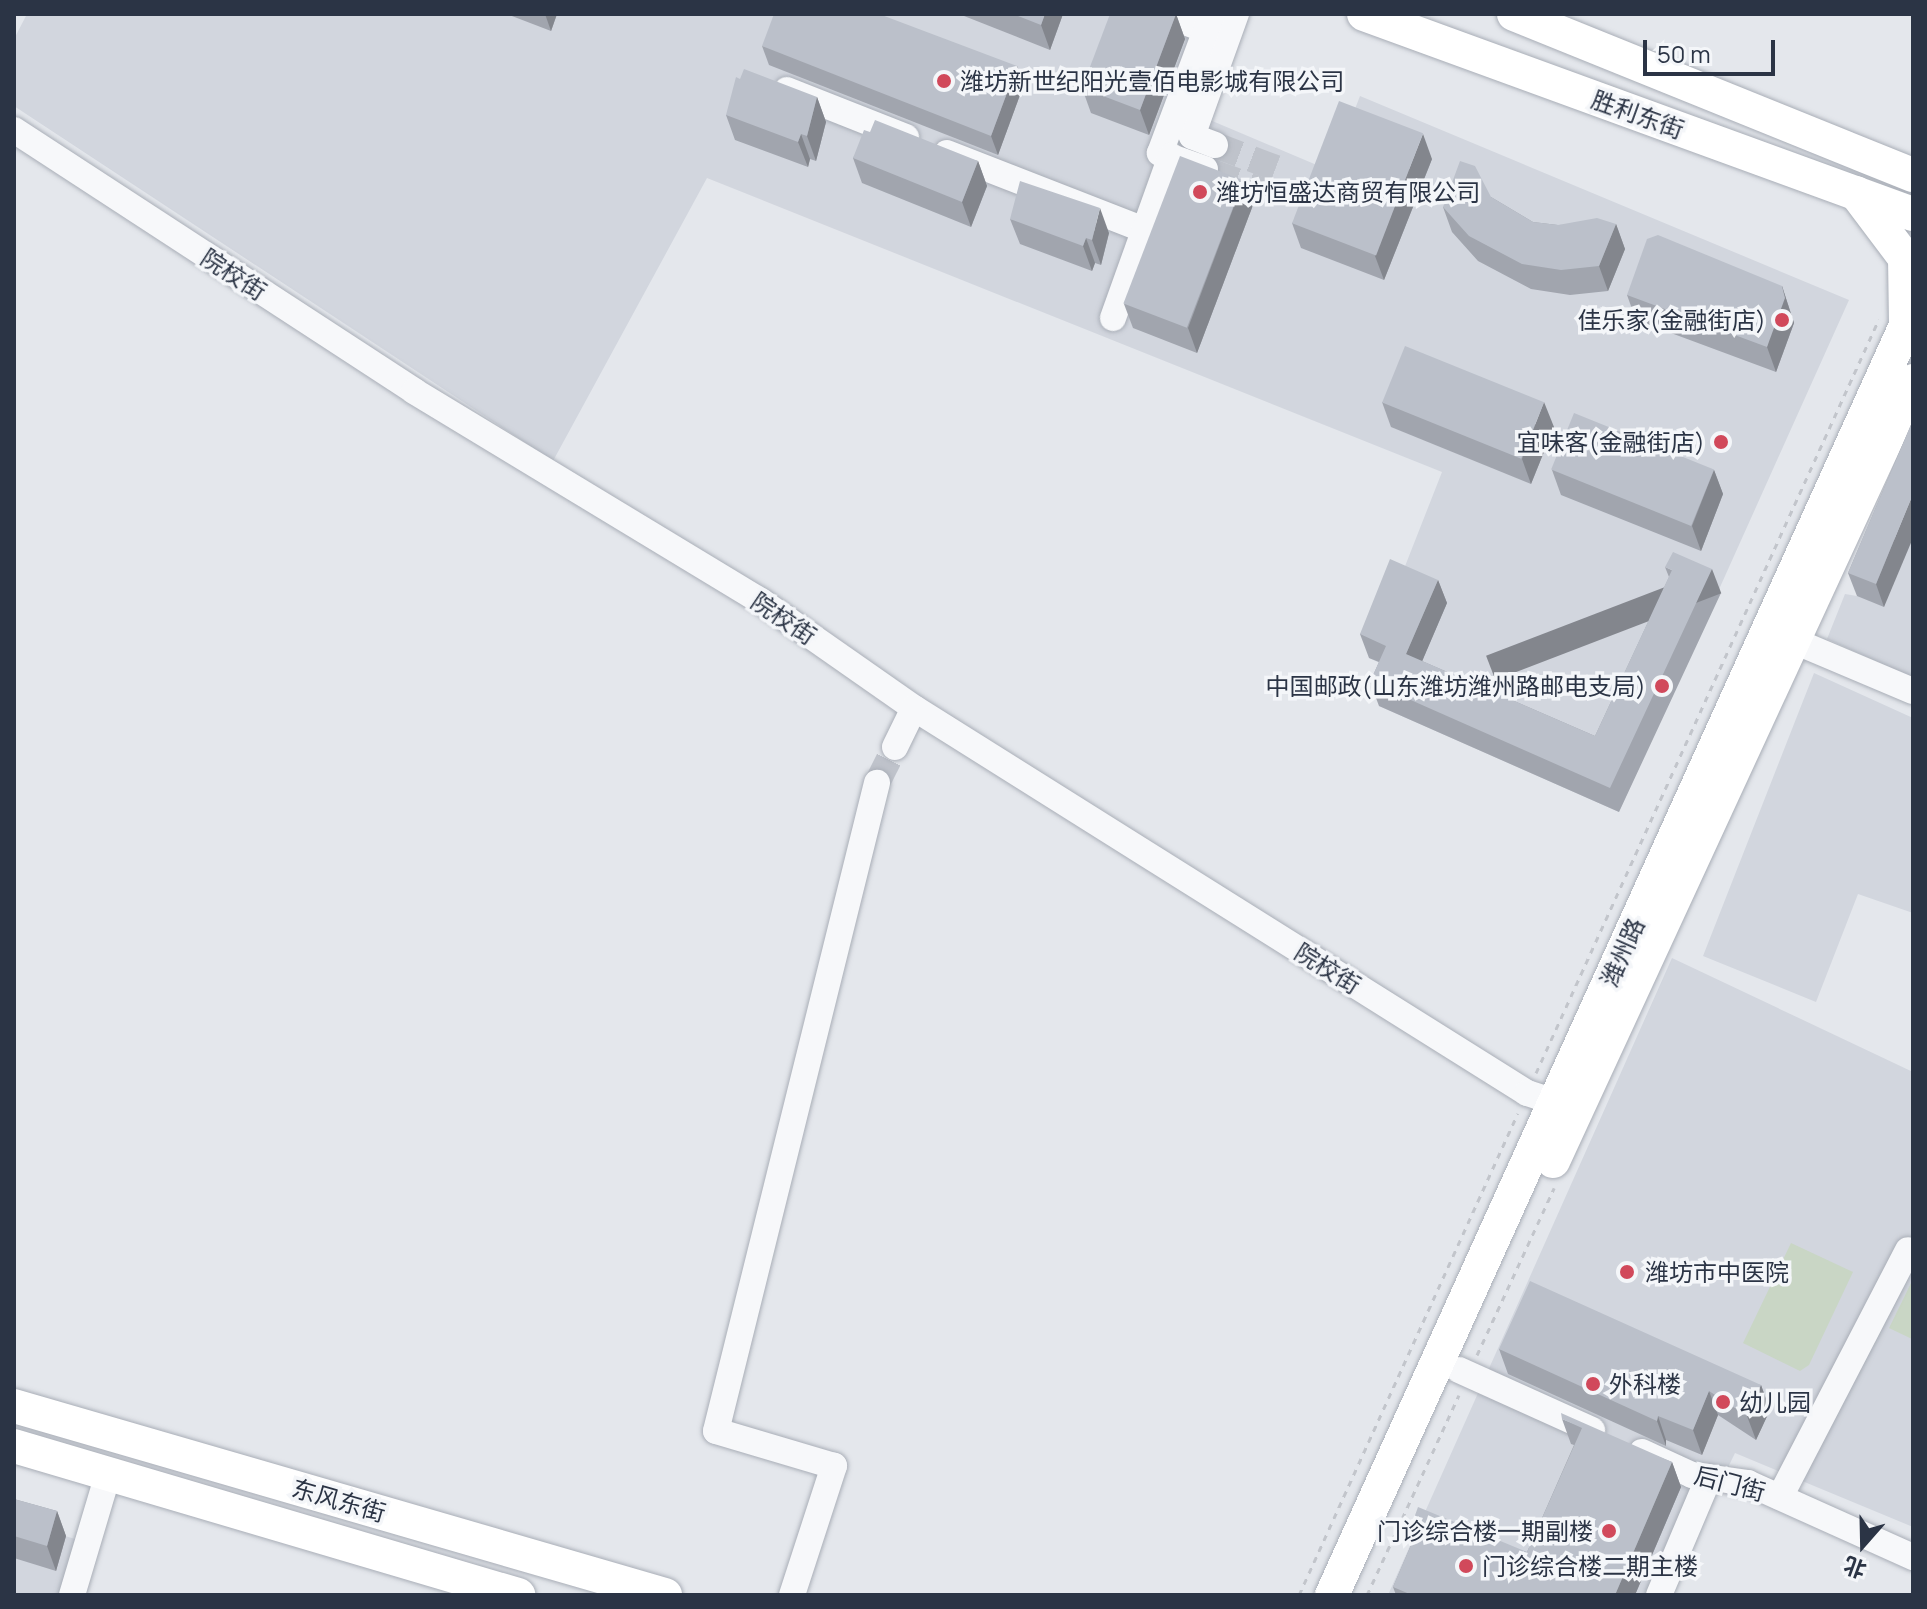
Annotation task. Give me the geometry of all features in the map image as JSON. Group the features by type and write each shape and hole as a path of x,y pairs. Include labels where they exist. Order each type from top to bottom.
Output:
{"main road":[{"name":"胜利东街","path":"1364,14 1913,214"},
{"name":"胜利东街","path":"1514,14 1913,175"},
{"path":"1856,193 1905,258 1901,313"},
{"name":"潍州路","path":"1332,1595 1541,1097 1901,313"},
{"name":"潍州路","path":"1356,1595 1913,381"},
{"name":"东风东街","path":"14,1406 665,1595"},
{"name":"东风东街","path":"14,1446 518,1595"}],"street":[{"path":"1164,14 1209,22 1160,153 1210,157 1192,136 1236,14"},
{"path":"767,82 1144,230"},
{"name":"院校街","path":"14,130 414,391 761,601 914,708 1541,1097"},
{"path":"1113,318 1171,156"},
{"path":"1792,640 1913,691"},
{"path":"895,747 914,708"},
{"path":"792,1595 834,1466 716,1431 877,783"},
{"path":"1780,1497 1908,1250"},
{"name":"后门街","path":"1459,1370 1692,1475 1748,1483 1913,1557"},
{"path":"72,1595 108,1474"},
{"path":"1659,1595 1709,1477"}],"path":[{"path":"1299,1595 1541,1097 1901,313"}],"shaded area":[{"path":"27,14 1248,14 1210,120 1331,171 1360,96 1849,300 1619,812 1379,706 1395,670 1369,658 1442,472 707,178 553,461 14,106 14,39"},
{"path":"1913,464 1913,678 1827,639 1845,594 1857,596"},
{"path":"1814,673 1913,718 1913,913 1858,894 1816,1002 1703,956"},
{"name":"潍坊市中医院","path":"1672,958 1913,1072 1913,1527 1735,1453 1675,1576 1672,1595 1388,1595"},
{"path":"14,1521 82,1541 67,1595 14,1595"}],"green space":[{"path":"1791,1243 1853,1272 1809,1365 1800,1371 1743,1343"},
{"path":"1912,1281 1913,1336 1912,1339 1889,1328"}],"building":[{"path":"774,14 879,14 1017,66 991,136 762,46"},
{"path":"1013,14 1045,14 1041,25"},
{"path":"1110,14 1176,14 1140,110 1082,88"},
{"path":"744,69 817,97 807,136 801,134 798,142 726,115 736,77 740,79"},
{"path":"1339,101 1423,133 1376,256 1292,223"},
{"path":"875,120 978,161 962,202 853,158 864,130 870,132"},
{"path":"1180,156 1243,180 1187,328 1123,304"},
{"path":"1460,161 1475,166 1491,197 1533,222 1558,225 1597,218 1616,224 1599,266 1561,270 1522,264 1469,236 1443,207"},
{"path":"1020,181 1100,208 1092,240 1086,238 1083,246 1010,219"},
{"path":"1658,235 1782,286 1785,298 1767,347 1627,295 1647,239"},
{"path":"1405,346 1544,402 1521,459 1382,403"},
{"path":"1574,413 1714,470 1691,526 1551,470"},
{"path":"1913,420 1913,494 1876,584 1848,573"},
{"path":"1673,552 1712,569 1610,788 1370,682 1386,646 1360,634 1390,559 1438,580 1406,654 1595,736 1672,570 1665,567"},
{"path":"1530,1281 1761,1385 1747,1416 1709,1391 1693,1430 1658,1416 1657,1421 1499,1349"},
{"path":"1561,1413 1672,1462 1615,1595 1412,1595 1393,1587 1420,1524 1413,1521 1418,1507 1527,1552 1582,1428 1562,1419"},
{"path":"14,1499 57,1511 47,1546 14,1536"}],"tunnel":[{"path":"1215,145 1276,168"},
{"path":"1212,172 1267,192"},
{"path":"877,783 895,747"}],"place":[{"name":"潍坊新世纪阳光壹佰电影城有限公司","path":"944,81"},
{"name":"潍坊恒盛达商贸有限公司","path":"1200,192"},
{"name":"佳乐家(金融街店)","path":"1782,320"},
{"name":"宜味客(金融街店)","path":"1721,442"},
{"name":"中国邮政(山东潍坊潍州路邮电支局)","path":"1662,686"},
{"name":"潍坊市中医院","path":"1627,1272"},
{"name":"外科楼","path":"1593,1384"},
{"name":"幼儿园","path":"1723,1402"},
{"name":"门诊综合楼一期副楼","path":"1609,1531"},
{"name":"门诊综合楼二期主楼","path":"1466,1566"}]}
